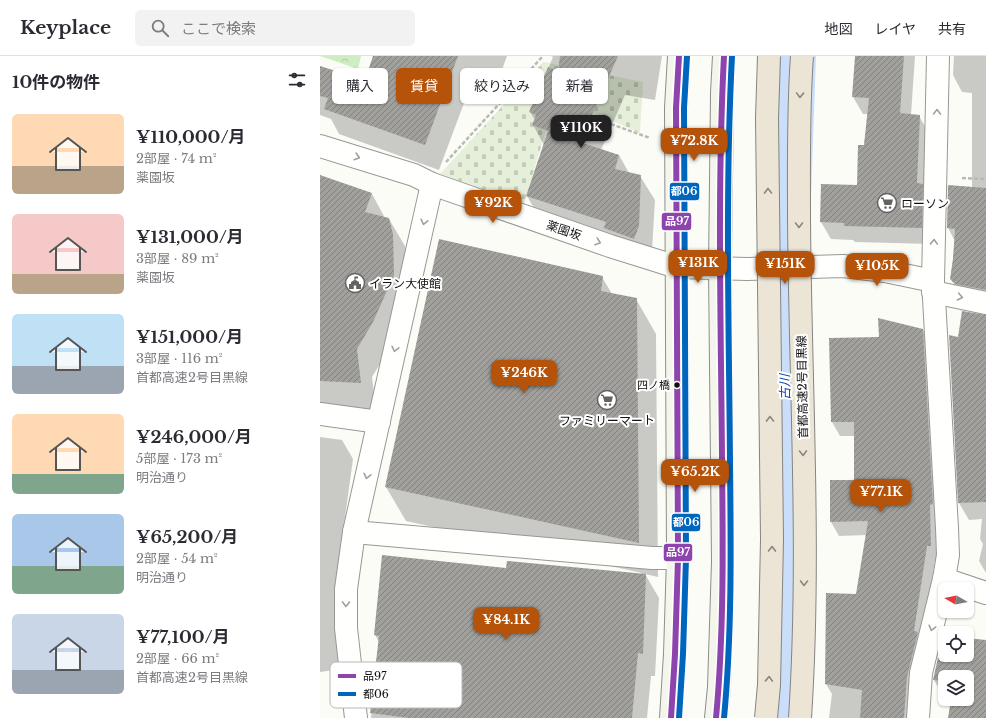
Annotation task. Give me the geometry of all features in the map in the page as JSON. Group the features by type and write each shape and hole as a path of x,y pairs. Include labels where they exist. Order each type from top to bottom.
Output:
{"highway":[{"path":"766,718 769,685 772,539 767,118 769,56"},
{"name":"首都高速2号目黒線","path":"800,718 803,671 804,539 799,254 799,145 802,56"}],"main road":[{"path":"671,718 678,558 676,108 679,56"},
{"path":"716,718 719,686 723,562 720,268 722,93 724,56"}],"street":[{"path":"918,718 921,672 944,579 948,555 933,286 938,56"},
{"name":"薬園坂","path":"320,146 414,175 432,184 610,246 677,267 747,269 823,268 843,266 866,268 986,302"},
{"path":"350,662 346,628 346,589 354,532 432,184"},
{"path":"320,414 379,422"},
{"path":"354,532 652,558 678,558"},
{"path":"944,579 986,593"},
{"path":"355,708 356,718"}],"path":[{"path":"432,184 434,175 543,56"},
{"path":"594,118 651,139"}],"green space":[{"path":"320,56 361,56 358,68"},
{"path":"543,62 573,68 552,69 548,67 544,76 544,68 537,68"},
{"path":"608,75 643,82 640,133 592,112 591,104 608,104"},
{"path":"504,104 532,104 529,112 536,115 532,125 546,130 524,203 440,174"}],"building":[{"path":"373,56 458,56 452,72 452,68 396,68 396,104 440,104 425,145 324,109 328,98 320,96 320,66 332,70 332,104 388,104 388,68 369,68"},
{"path":"560,56 618,56 608,79 608,68 558,68"},
{"path":"855,56 904,56 900,113 920,115 917,183 923,184 922,228 844,226 844,223 820,222 821,184 857,185 858,145 864,145 869,98 852,97"},
{"path":"548,67 552,69 552,104 597,104 580,142 619,155 615,169 641,175 639,226 634,239 604,228 606,222 526,196 548,131 532,125 536,115 529,112 532,104 544,104 544,76"},
{"name":"イラン大使館","path":"320,175 372,193 365,212 389,218 393,234 394,275 373,322 357,349 361,383 320,381"},
{"path":"948,185 986,188 986,290 955,284 950,279 955,229 947,228"},
{"path":"439,239 603,276 601,291 637,298 639,543 385,487"},
{"path":"962,311 986,315 986,502 958,503 949,335 958,337"},
{"path":"878,318 923,329 933,504 930,505 931,546 927,546 914,631 918,632 907,677 904,718 860,718 862,690 825,684 826,593 856,594 868,521 830,522 830,480 854,480 854,422 831,422 829,338 879,337"},
{"path":"382,555 506,568 507,561 646,574 643,654 638,653 632,718 409,718 370,713 371,708 462,708 462,662 376,662 379,636 374,635"},
{"path":"974,639 986,640 986,718 948,718 950,706 974,706 974,670 938,670 938,680 933,680 938,658 938,662 974,662"}],"waterway":[{"name":"古川","path":"781,718 790,585 785,378 785,197 790,56"}],"transit line":[{"name":"品97","path":"671,718 678,558 676,108 679,56"},
{"name":"都06","path":"679,718 686,558 684,108 687,56"},
{"name":"品97","path":"716,718 719,686 723,524 720,207 724,56"},
{"name":"都06","path":"724,718 727,686 731,526 728,208 732,56"}],"place":[{"name":"ローソン","path":"887,203"},
{"name":"イラン大使館","path":"355,283"},
{"name":"四ノ橋","path":"677,385"},
{"name":"ファミリーマート","path":"607,400"}]}
